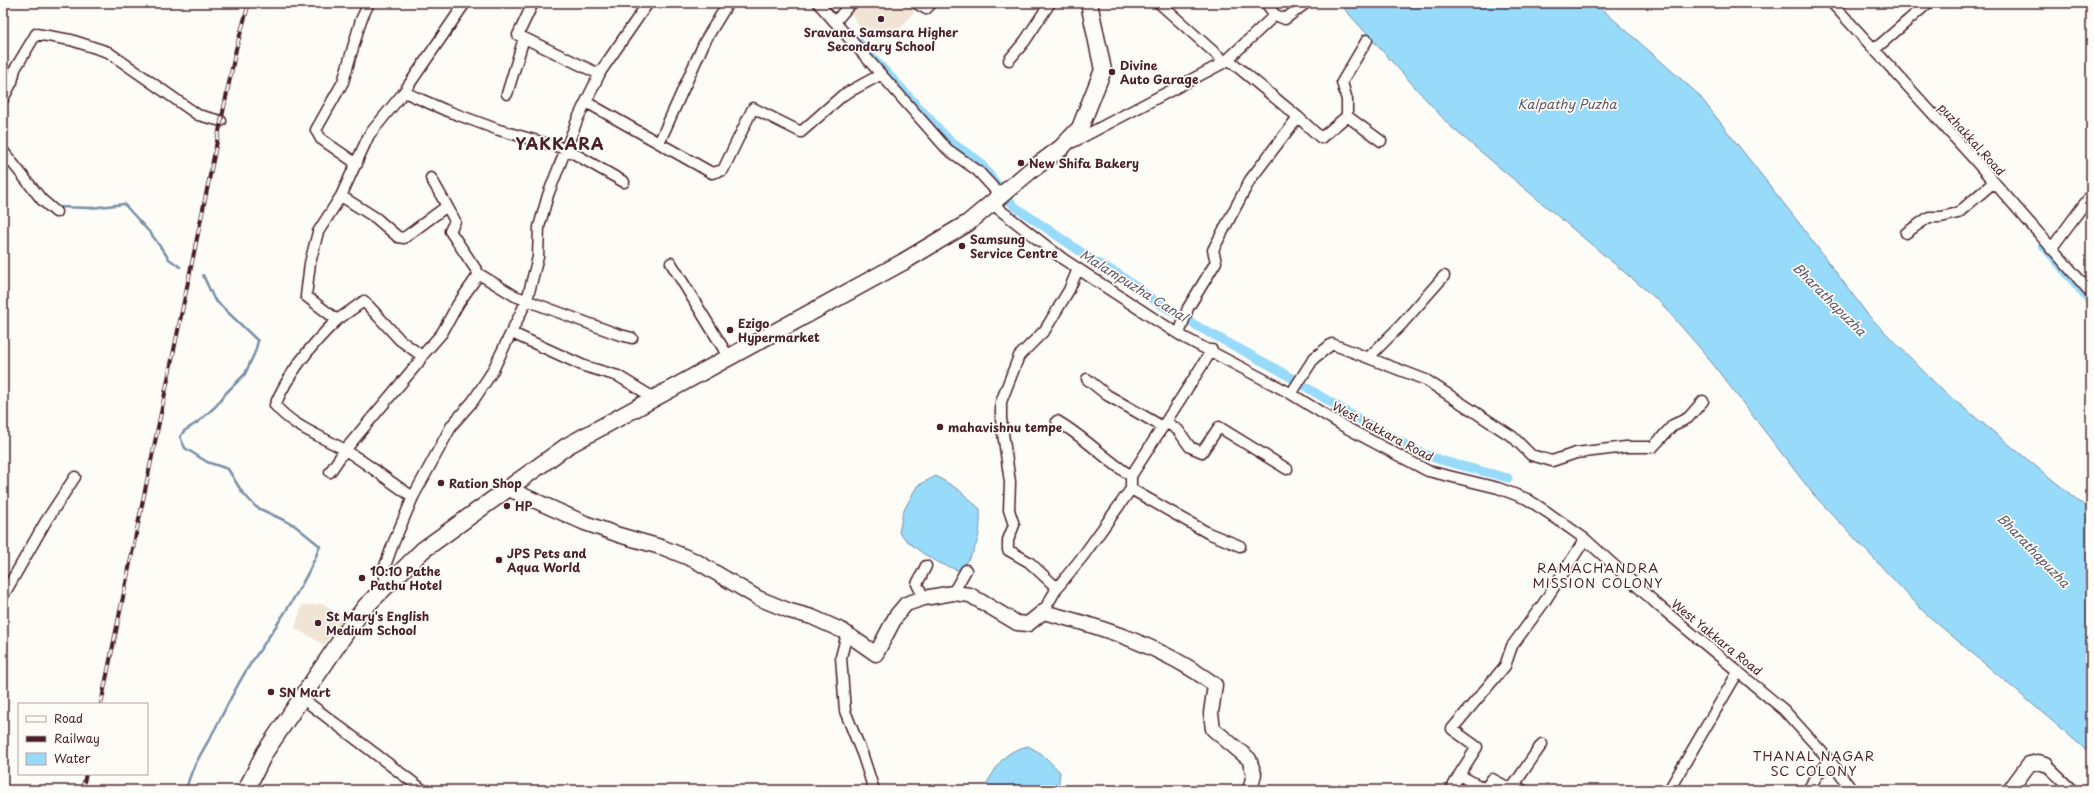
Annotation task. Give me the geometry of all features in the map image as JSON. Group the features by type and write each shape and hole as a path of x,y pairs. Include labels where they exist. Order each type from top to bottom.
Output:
{"main road":[{"path":"246,790 265,752 366,606 423,550 476,510 509,489 567,446 728,356 903,262 968,223 999,196 1060,148 1080,128 1103,70 1089,3"}],"street":[{"path":"357,164 321,139 316,130 343,82 361,20 369,3"},
{"path":"337,320 306,296 310,263 318,232 341,196 369,135 404,92 464,3"},
{"path":"533,3 518,35 599,74"},
{"path":"659,143 705,41 728,3"},
{"name":"West Yakkara Road","path":"818,3 947,149 978,171 999,196 1078,269 1179,334 1212,350 1296,386 1345,428 1428,471 1498,488 1527,499 1585,539 1659,606 1784,710 1830,761 1852,790"},
{"path":"835,22 851,3"},
{"path":"916,3 926,9 932,3"},
{"path":"1010,60 1025,41 1050,3"},
{"path":"1159,3 1321,138 1347,116 1347,100 1342,82 1367,40"},
{"path":"1266,3 1274,14 1285,19 1306,3"},
{"name":"puzhakkal Road","path":"1832,3 2091,293"},
{"path":"1874,50 1928,3"},
{"path":"385,586 385,566 392,544 414,497 452,425 473,401 492,372 527,300 538,257 539,228 566,149 599,74 644,4"},
{"path":"1060,148 1227,60 1274,14"},
{"path":"3,99 12,82 15,69 36,34 71,40 108,52 198,115 221,120"},
{"path":"507,94 524,38"},
{"path":"586,102 712,173 723,170 753,108 801,132 843,95 880,74"},
{"path":"404,92 446,110 500,130 566,149 624,182"},
{"path":"1347,116 1381,141"},
{"path":"1179,334 1188,308 1216,262 1213,250 1250,180 1298,118"},
{"path":"3,151 42,200 56,212"},
{"path":"431,178 455,221 450,232 479,274 515,296 617,334 632,338"},
{"path":"1906,233 1929,217 1941,217 1958,213 1993,182"},
{"path":"2051,249 2091,195"},
{"path":"341,196 376,218 398,237 404,238 447,206"},
{"path":"672,263 728,356"},
{"path":"1057,588 1029,562 1008,550 1008,540 1014,525 1009,510 1010,482 1001,419 1001,402 1019,356 1045,330 1069,290 1078,269"},
{"path":"330,472 345,450 418,364 422,356 442,333 458,304 479,274"},
{"path":"1368,358 1401,325 1444,276"},
{"path":"414,497 345,450 301,427 282,414 275,405 280,393 314,342 337,320 364,301 400,340 422,356"},
{"path":"512,333 541,345 554,354 584,366 618,376 654,398"},
{"path":"1296,386 1314,358 1332,344 1426,380 1513,437 1531,455 1552,461 1576,453 1626,447 1653,447 1673,425 1688,418 1703,401"},
{"path":"509,489 585,523 664,548 696,561 758,598 790,611 812,617 846,634 876,654 896,616 906,604 924,598 953,593 970,595 1017,623 1028,624 1043,612 1057,588 1083,556 1131,489 1131,476 1212,350"},
{"path":"1087,379 1107,395 1178,430 1190,448 1202,452 1219,427 1287,469"},
{"path":"1057,421 1072,430 1110,463 1131,476"},
{"path":"3,596 46,521 74,477"},
{"path":"1131,489 1208,533 1240,546"},
{"path":"1451,790 1458,775 1477,747 1452,729 1505,666 1512,646 1543,604 1585,539"},
{"path":"924,598 917,584 926,566"},
{"path":"953,593 966,570"},
{"path":"1043,612 1106,629 1175,659 1215,685 1211,712 1213,729 1250,760 1254,774 1250,790"},
{"path":"846,634 841,657 845,710 863,756 874,790"},
{"path":"1669,790 1738,672"},
{"path":"303,698 422,790"},
{"path":"1458,775 1485,789 1492,779 1511,789 1542,744"},
{"path":"1808,790 1818,774 1830,761"},
{"path":"2010,790 2029,764 2038,762 2045,764 2072,790"},
{"path":"1514,785 1523,790"}],"shaded area":[{"name":"Sravana Samsara Higher Secondary School","path":"845,3 921,3 895,35 865,36"},
{"name":"St Mary's English Medium School","path":"324,604 343,618 324,645 295,628 302,605"}],"water":[{"name":"Kalpathy Puzha","path":"1339,3 1595,3 1698,94 1799,223 1868,315 1943,391 2091,511 2091,754 1925,613 1813,494 1705,354 1660,302 1450,126"},
{"path":"936,476 959,490 980,509 980,526 977,542 970,557 958,570 933,560 912,545 899,533 903,512 917,486"},
{"path":"1028,746 1042,754 1060,772 1058,790 993,790 987,783 999,764 1007,755 1020,748"}],"waterway":[{"name":"Malampuzha Canal","path":"854,37 952,143 978,160 1014,206 1097,263 1117,273 1151,298 1184,319 1275,368 1350,414 1417,451 1440,460 1508,478"},
{"path":"41,191 50,201"},
{"path":"56,207 91,208 124,204 152,235 169,259 180,267"},
{"path":"2043,245 2091,302"},
{"path":"186,790 191,773 237,687 298,592 320,546 294,525 256,507 242,492 228,469 207,462 185,448 180,437 184,431 198,422 216,406 226,393 245,374 255,352 258,341 214,299 203,275"}],"railway":[{"path":"101,703 236,49 249,3"},
{"path":"82,790 86,775"}],"place":[{"name":"Sravana Samsara Higher Secondary School","path":"881,19"},
{"name":"Divine Auto Garage","path":"1112,72"},
{"name":"New Shifa Bakery","path":"1021,163"},
{"name":"Samsung Service Centre","path":"962,246"},
{"name":"Ezigo Hypermarket","path":"730,330"},
{"name":"mahavishnu tempe","path":"940,427"},
{"name":"Ration Shop","path":"441,483"},
{"name":"HP","path":"507,506"},
{"name":"JPS Pets and Aqua World","path":"499,560"},
{"name":"10:10 Pathe Pathu Hotel","path":"362,578"},
{"name":"St Mary's English Medium School","path":"318,623"},
{"name":"SN Mart","path":"271,692"}],"district":[{"name":"YAKKARA","path":"560,143"},
{"name":"RAMACHANDRA MISSION COLONY","path":"1598,574"},
{"name":"THANAL NAGAR SC COLONY","path":"1814,762"}],"water label":[{"name":"Bharathapuzha","path":"1830,299"},
{"name":"Bharathapuzha","path":"2034,550"}]}
